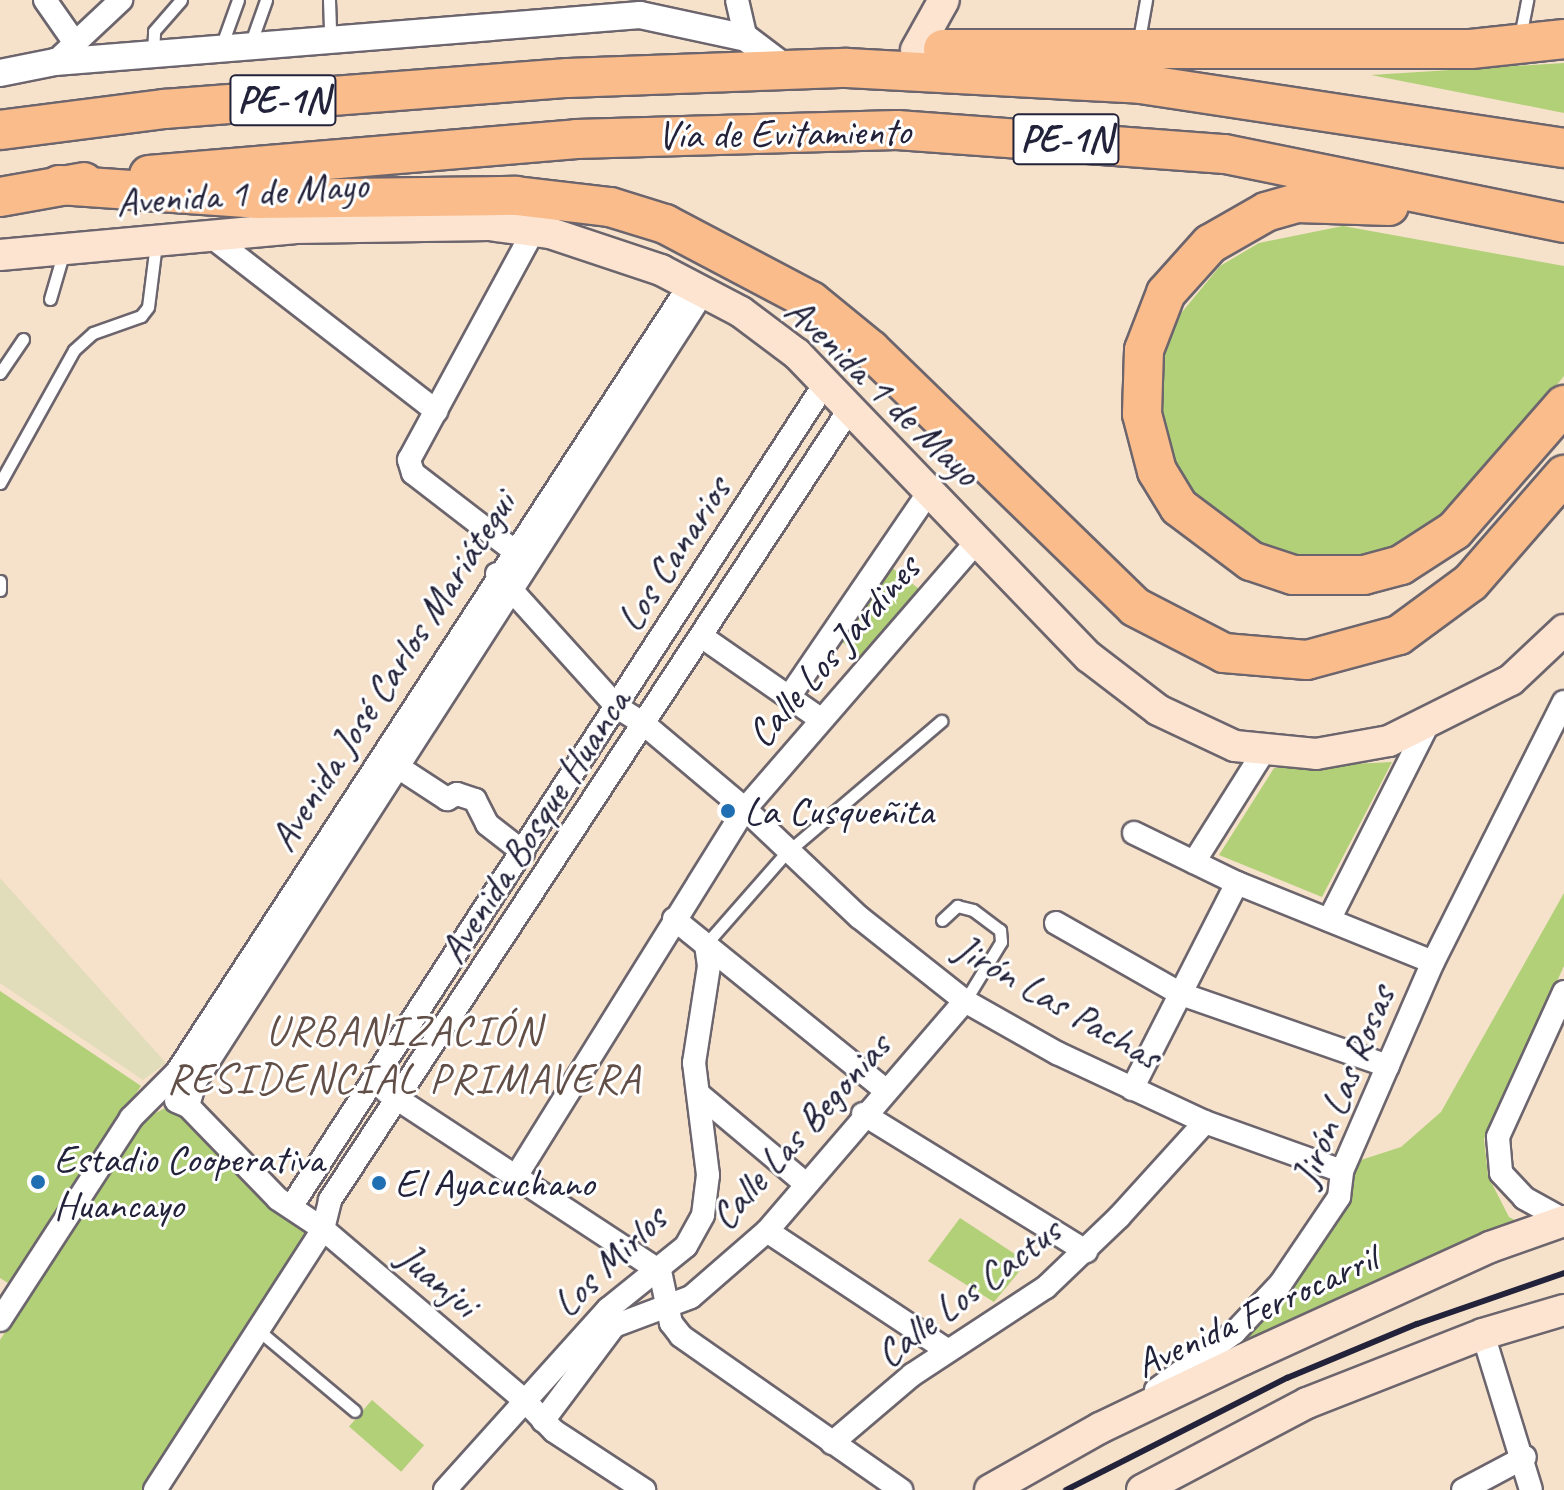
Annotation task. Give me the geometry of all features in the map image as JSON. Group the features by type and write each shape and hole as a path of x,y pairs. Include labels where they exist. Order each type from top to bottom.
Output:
{"highway":[{"path":"847,68 916,50 1138,45 1518,46 1564,39"},
{"name":"Vía de Evitamiento","path":"0,130 226,104 568,78 847,68 1141,84 1277,100 1564,148"},
{"name":"Vía de Evitamiento","path":"0,197 59,185 250,163 560,140 897,130 1225,154 1465,199 1564,223"},
{"path":"59,185 257,199 516,196 610,207 665,224 811,301 903,381 1135,607 1224,653 1307,660 1399,635 1471,582 1564,475"},
{"path":"1465,199 1402,207 1297,203 1256,217 1210,244 1166,293 1144,350 1142,414 1157,471 1179,507 1251,561 1293,575 1364,575 1401,565 1455,530 1564,405"}],"main road":[{"path":"916,50 944,0"},
{"name":"Avenida 1 de Mayo","path":"0,255 157,237 394,224 534,230 603,248 698,287 772,335 851,407 1089,657 1158,710 1235,746 1264,751 1344,751 1389,741 1511,680 1564,630"},
{"name":"Avenida Ferrocarril","path":"990,1490 1100,1428 1490,1247 1564,1220"},
{"path":"1142,1490 1307,1403 1483,1334 1564,1310"}],"street":[{"path":"45,0 75,43"},
{"path":"55,62 121,0"},
{"path":"737,0 746,38"},
{"path":"0,73 55,62 640,15 746,38 787,69"},
{"path":"513,550 409,466 534,230"},
{"path":"208,234 436,411"},
{"name":"Avenida José Carlos Mariátegui","path":"188,1106 195,1082 398,767 505,581 513,550 698,287"},
{"name":"Avenida José Carlos Mariátegui","path":"4,1307 131,1118 177,1072 698,287"},
{"name":"Los Canarios","path":"291,1207 826,382"},
{"name":"Avenida Bosque Huanca","path":"155,1490 323,1229 330,1200 851,407"},
{"path":"789,697 930,490"},
{"name":"Calle Los Jardines","path":"515,1178 745,809 819,718 979,539"},
{"name":"Jirón Las Pachas","path":"505,581 617,707 644,724 745,809 786,853 965,1001 1132,1089 1205,1122 1342,1171"},
{"path":"701,636 819,718"},
{"name":"Jirón Las Rosas","path":"1100,1428 1243,1323 1322,1226 1339,1197 1342,1171 1433,962 1564,702"},
{"path":"1329,920 1429,722"},
{"path":"1194,862 1264,751"},
{"path":"398,767 447,799 457,794 475,800 487,824 523,852"},
{"path":"1134,833 1237,883 1433,962"},
{"path":"504,882 528,900"},
{"path":"1132,1089 1237,883"},
{"path":"674,919 884,1089"},
{"path":"1056,923 1181,994 1388,1066"},
{"name":"Los Mirlos","path":"445,1490 608,1309 660,1271 686,1246 703,1215 708,1175 701,1096 694,1063 709,966 706,944"},
{"path":"1564,992 1498,1137 1501,1173 1524,1198 1564,1220"},
{"name":"Calle Las Begonias","path":"543,1421 614,1326 691,1297 767,1231 884,1089 965,1001"},
{"path":"373,1082 660,1271 668,1308 681,1336 901,1490"},
{"path":"701,1096 806,1184"},
{"path":"151,1097 188,1106"},
{"name":"Juanjui","path":"188,1106 291,1207 323,1229 524,1400 543,1421 644,1490"},
{"path":"863,1114 1086,1251"},
{"name":"Calle Los Cactus","path":"832,1443 947,1350 1046,1287 1086,1251 1205,1122"},
{"path":"767,1231 947,1350"},
{"path":"1483,1334 1525,1457 1531,1490"},
{"path":"1463,1490 1525,1457"}],"lane":[{"path":"153,54 154,31 181,0"},
{"path":"221,48 238,0"},
{"path":"250,46 266,0"},
{"path":"329,0 330,38"},
{"path":"1138,45 1146,0"},
{"path":"1518,46 1527,0"},
{"path":"0,483 74,350 93,333 141,316 148,307 157,237"},
{"path":"50,299 65,247"},
{"path":"0,373 23,339"},
{"path":"0,581 0,590"},
{"path":"706,944 786,853 941,721"},
{"path":"942,920 957,906 973,910 1000,930 1001,942 965,1001"},
{"path":"258,1330 355,1411"}],"shaded area":[{"path":"0,878 166,1063 143,1080 0,983"}],"green space":[{"path":"1564,63 1564,113 1371,75"},
{"path":"1343,226 1564,266 1564,376 1447,519 1402,547 1327,567 1238,540 1191,492 1162,433 1158,377 1173,323 1220,266 1259,243"},
{"path":"887,564 920,590 865,660 832,634"},
{"path":"1392,762 1322,897 1219,855 1274,768"},
{"path":"1564,893 1564,966 1484,1139 1488,1176 1509,1217 1528,1227 1211,1359 1361,1160 1401,1147 1441,1112"},
{"name":"Estadio Cooperativa Huancayo","path":"0,991 141,1086 8,1283 0,1278"},
{"path":"169,1106 179,1108 309,1231 142,1490 0,1490 0,1340 146,1118"},
{"path":"960,1218 1027,1262 994,1302 928,1261"},
{"path":"372,1400 424,1445 401,1472 349,1426"}],"railway":[{"path":"1066,1490 1287,1378 1417,1324 1564,1273"}],"place":[{"name":"La Cusqueñita","path":"728,811"},
{"name":"Estadio Cooperativa Huancayo","path":"38,1182"},
{"name":"El Ayacuchano","path":"379,1183"}],"district":[{"name":"URBANIZACIÓN RESIDENCIAL PRIMAVERA","path":"404,1055"}]}
